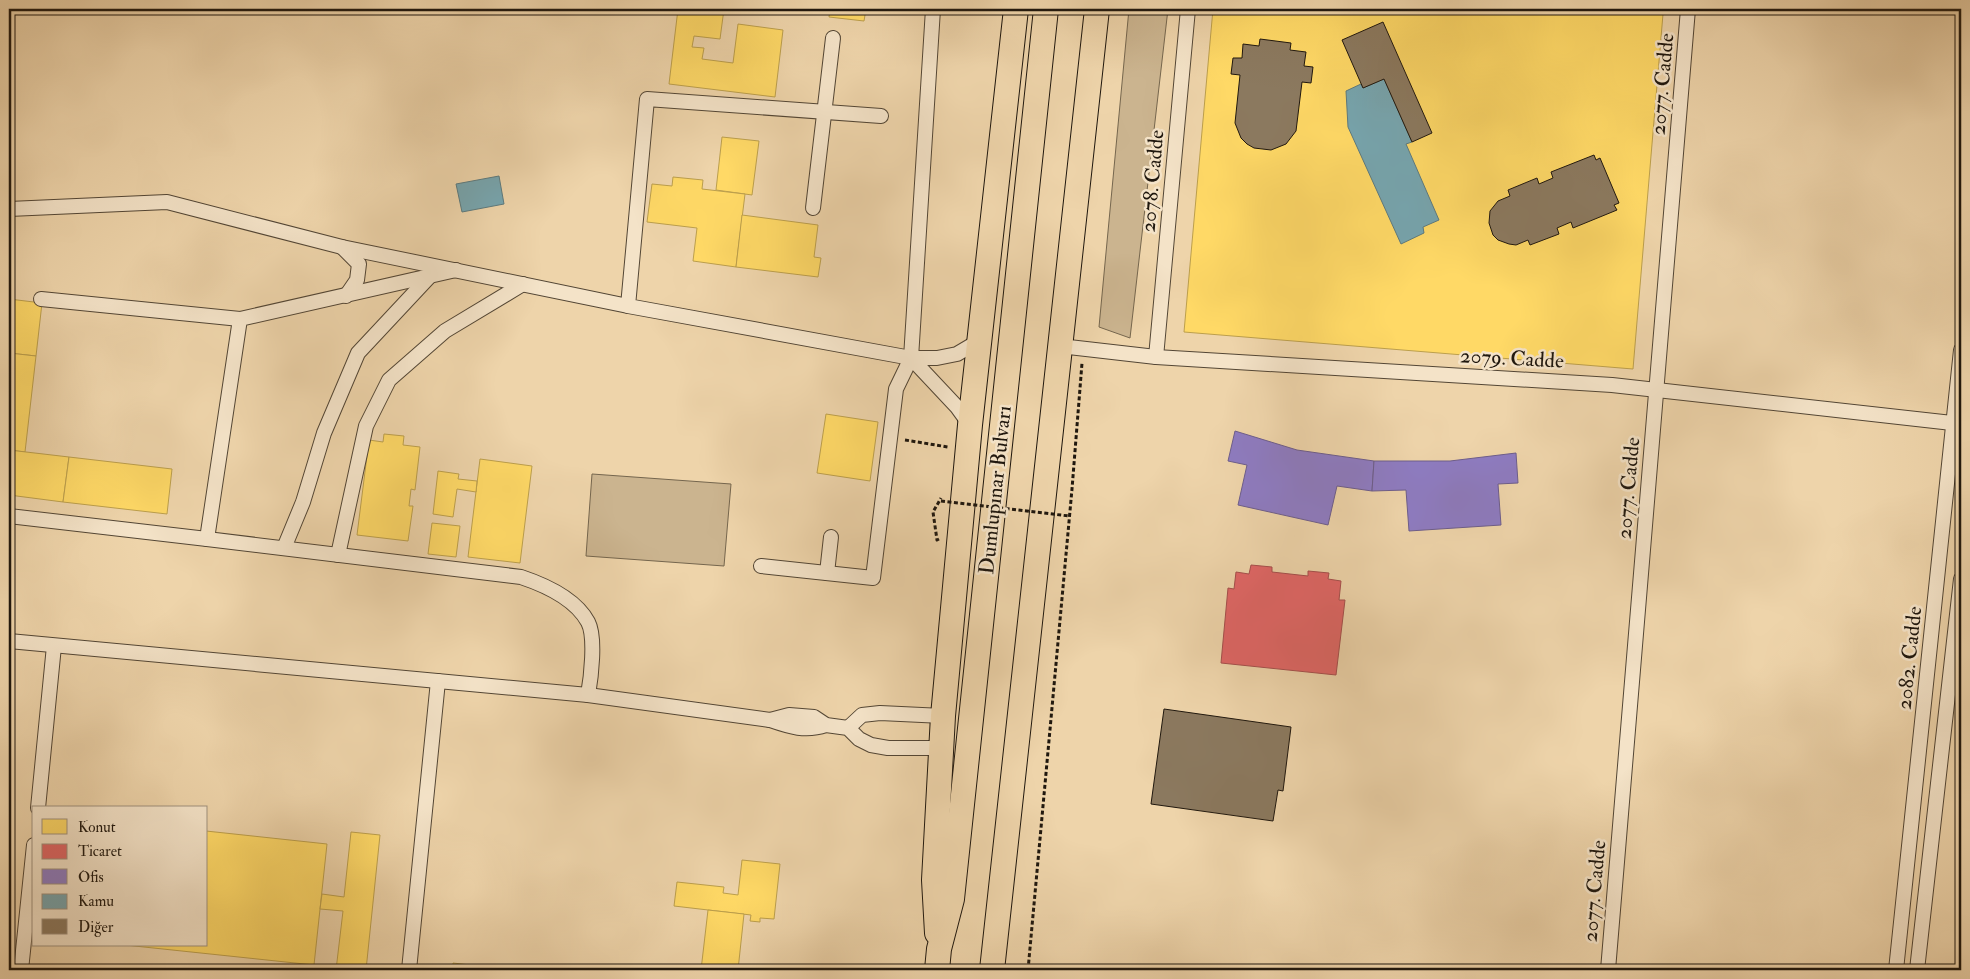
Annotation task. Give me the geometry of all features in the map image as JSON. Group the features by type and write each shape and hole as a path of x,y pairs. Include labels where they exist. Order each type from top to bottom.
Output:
{"highway":[{"path":"938,960 934,880 943,716 970,426 1016,9"},
{"name":"Dumlupınar Bulvarı","path":"938,960 952,899 1046,9"},
{"path":"992,970 1097,9"}],"street":[{"path":"761,566 873,578 896,389 911,358 933,9"},
{"name":"2078. Cadde","path":"1156,357 1188,9"},
{"name":"2077. Cadde","path":"1608,970 1688,9"},
{"path":"813,208 833,38"},
{"path":"628,306 647,99 881,116"},
{"path":"9,210 168,202 342,247 628,306 911,358 937,358 957,354 979,341"},
{"path":"342,247 359,264 357,280 346,296"},
{"path":"41,299 240,319 456,270"},
{"path":"284,548 304,502 324,433 358,353 430,276"},
{"path":"338,555 366,426 388,380 444,331 523,284"},
{"path":"208,539 240,319"},
{"name":"2079. Cadde","path":"1060,346 1156,357 1572,381 1958,423"},
{"name":"2082. Cadde","path":"1896,970 1958,423 1961,350"},
{"path":"911,358 957,407 970,426"},
{"path":"9,516 521,577 543,584 574,605 589,623 593,658 588,695"},
{"path":"827,573 831,538"},
{"name":"2082. Cadde","path":"1917,970 1961,579"},
{"path":"9,641 588,695 770,720 789,727 812,730 826,725 848,728 859,739 871,745 888,748 941,748"},
{"path":"38,806 54,646"},
{"path":"409,970 438,681"},
{"path":"848,728 862,715 880,713 943,716"},
{"path":"9,969 21,970 32,864"}],"path":[{"path":"1028,970 1083,349"},
{"path":"890,438 950,447"},
{"path":"938,540 933,512 941,501 1069,516"}],"shaded area":[{"path":"1129,9 1168,9 1130,338 1099,327"},
{"path":"592,474 731,484 724,566 586,556"}],"building: Konut":[{"path":"678,9 724,9 720,39 694,36 692,47 704,48 702,59 733,63 738,24 783,30 775,97 669,84"},
{"path":"830,9 866,9 864,21 829,17"},
{"path":"991,9 1005,9 1004,12 991,11"},
{"path":"1213,9 1608,9 1663,14 1633,369 1184,332"},
{"path":"722,137 759,141 752,195 716,190"},
{"path":"673,177 703,180 702,189 745,194 736,267 693,261 697,228 647,222 652,184 672,186"},
{"path":"742,215 818,225 814,257 821,258 818,277 736,267"},
{"path":"9,299 42,303 36,356 9,353"},
{"path":"9,353 36,356 25,452 9,450"},
{"path":"826,414 878,422 870,481 817,473"},
{"path":"384,434 404,436 403,445 420,447 415,490 411,489 409,506 413,506 408,541 357,535 369,440 383,442"},
{"path":"9,450 69,457 63,502 9,495"},
{"path":"69,457 172,469 167,514 63,502"},
{"path":"480,459 532,466 520,563 468,557"},
{"path":"438,471 459,474 458,479 477,481 476,492 457,489 453,517 433,514"},
{"path":"432,523 460,526 456,557 428,554"},
{"path":"9,810 13,811 9,850"},
{"path":"208,831 327,844 314,965 134,946 208,946"},
{"path":"351,832 380,835 366,970 336,970 343,911 320,909 322,894 344,897"},
{"path":"742,860 780,864 774,919 760,918 760,922 750,921 751,915 674,906 677,882 724,887 723,893 738,895"},
{"path":"708,910 744,914 738,970 701,970"},
{"path":"453,963 513,970 453,970"}],"building: Ticaret":[{"path":"1251,565 1272,567 1272,572 1308,576 1308,571 1329,573 1328,579 1341,581 1339,600 1345,600 1336,675 1221,663 1228,588 1234,589 1236,572 1249,574"}],"building: Ofis":[{"path":"1235,431 1297,450 1374,461 1372,491 1337,486 1328,525 1238,505 1247,465 1228,461"},
{"path":"1516,453 1518,483 1498,484 1501,525 1409,531 1406,490 1372,491 1374,461 1450,461"}],"building: Kamu":[{"path":"1384,79 1412,142 1406,144 1439,220 1423,227 1424,233 1401,244 1348,127 1346,91 1361,84 1363,88"},
{"path":"499,176 504,204 462,212 456,184"}],"building: Diğer":[{"path":"1383,22 1432,133 1412,142 1384,79 1363,88 1342,40"},
{"path":"1260,39 1291,43 1290,50 1306,52 1304,66 1313,67 1311,83 1302,82 1296,131 1286,144 1271,150 1254,148 1247,144 1241,138 1235,123 1240,75 1231,74 1233,58 1242,58 1243,44 1259,46"},
{"path":"1594,155 1596,160 1600,158 1619,203 1614,205 1617,210 1573,228 1571,222 1557,228 1559,234 1530,245 1528,240 1516,245 1509,244 1498,240 1493,235 1489,223 1490,211 1498,201 1510,196 1508,190 1537,178 1539,184 1553,178 1551,172"},
{"path":"1164,709 1291,727 1283,791 1278,790 1273,821 1151,804"}]}
